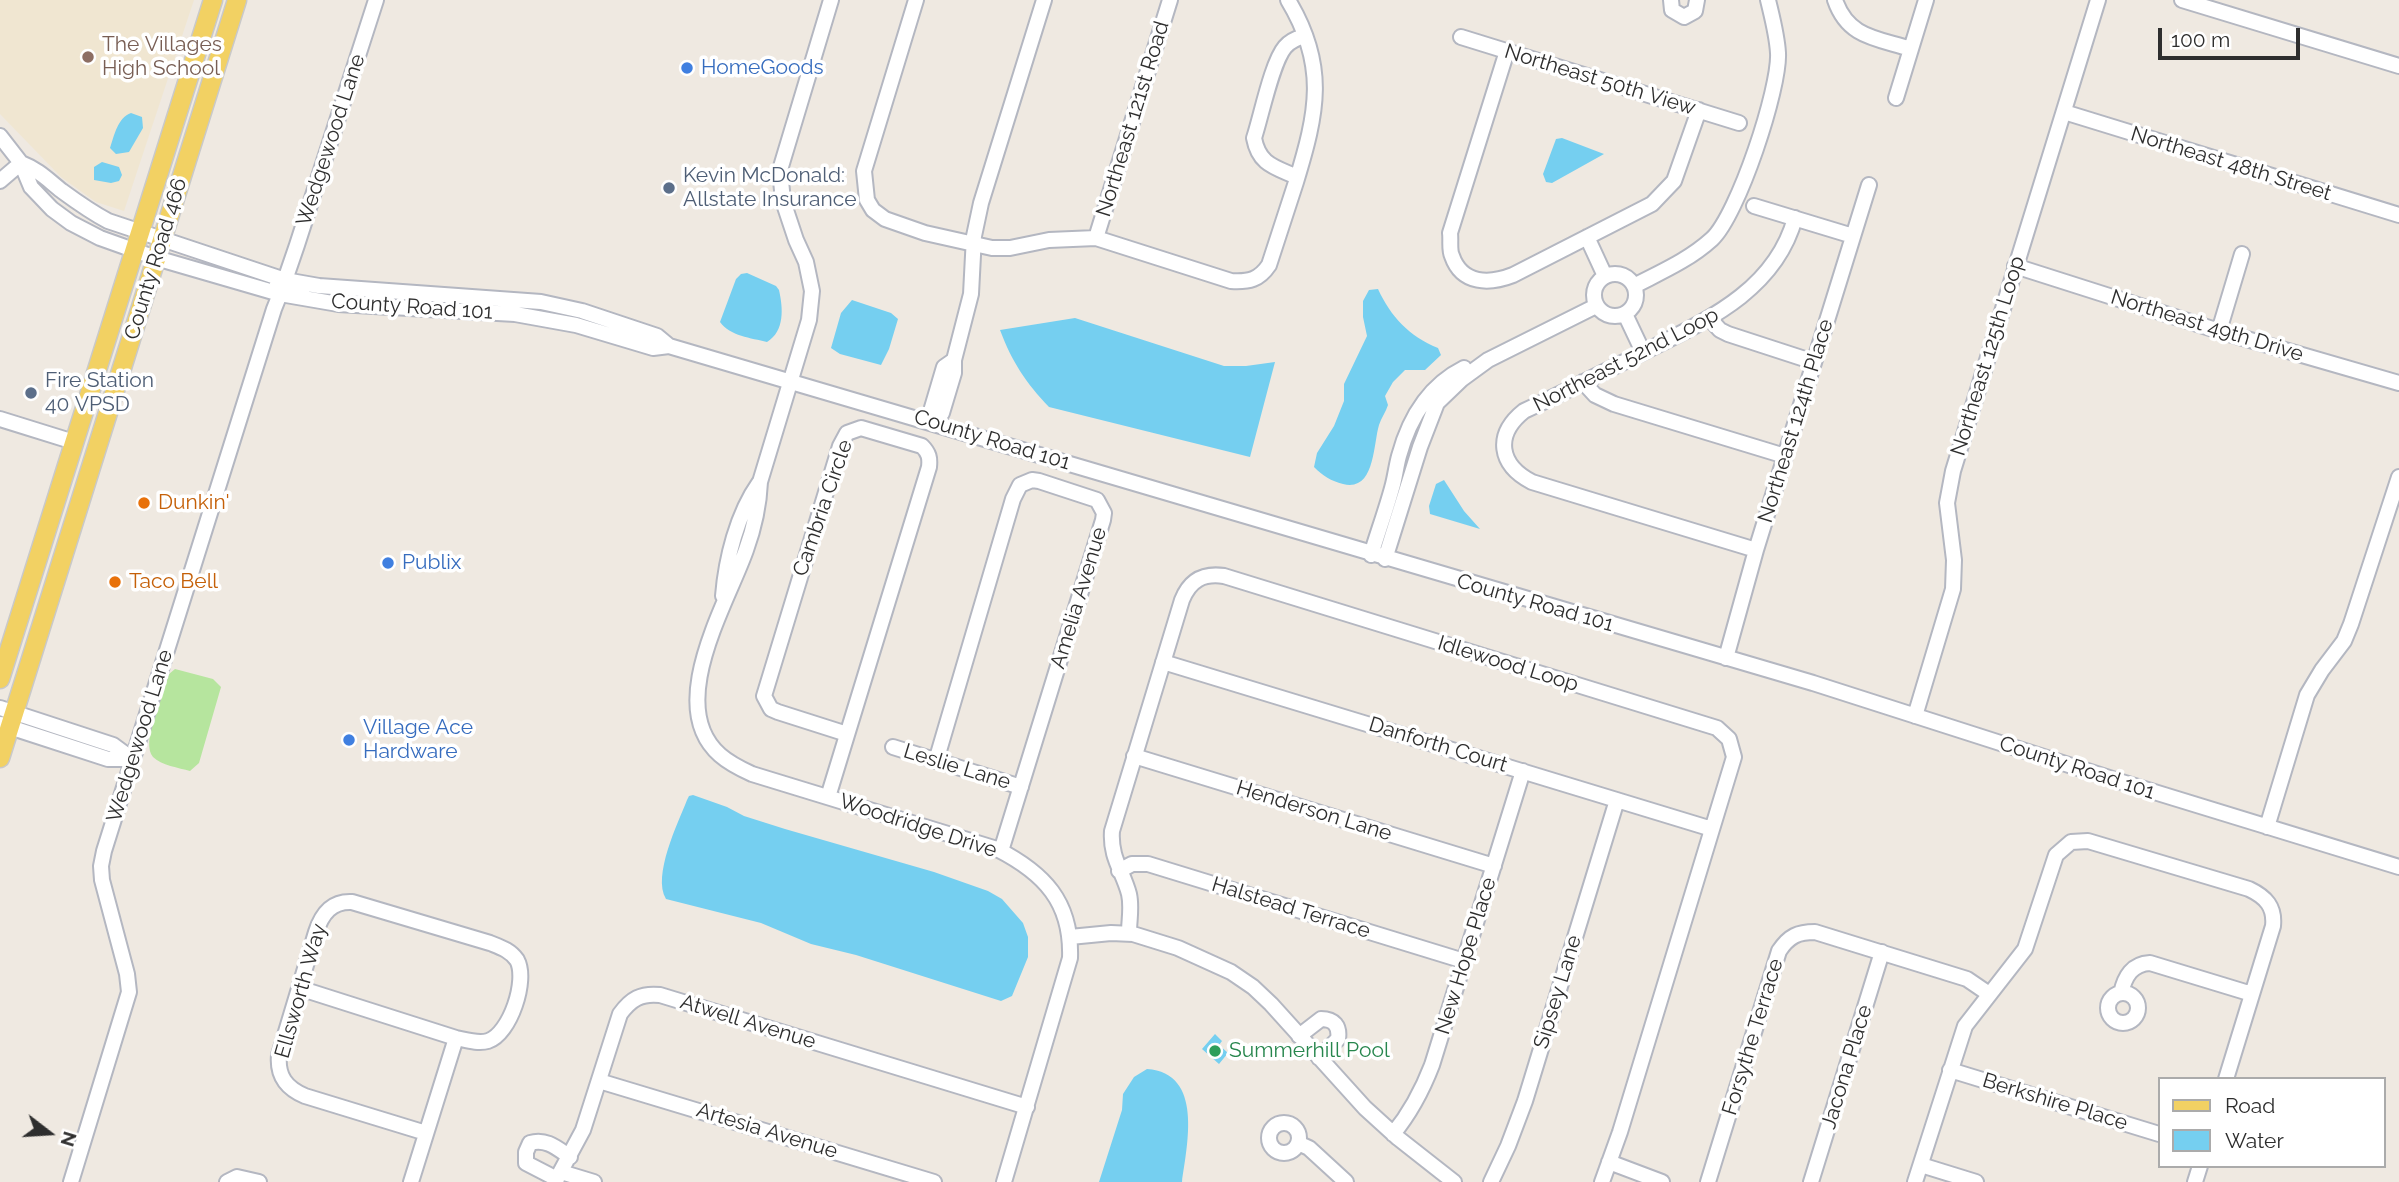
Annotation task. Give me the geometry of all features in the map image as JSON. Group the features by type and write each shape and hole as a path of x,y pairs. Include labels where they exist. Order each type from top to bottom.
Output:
{"main road":[{"name":"County Road 466","path":"0,678 213,0"},
{"name":"County Road 466","path":"0,758 6,718 237,0"}],"street":[{"name":"Wedgewood Lane","path":"71,1182 128,1000 127,974 105,893 101,866 132,759 376,0"},
{"name":"Woodridge Drive","path":"831,0 780,170 783,201 806,262 812,290 809,320 760,482 759,504 748,547 733,585 722,604 696,691 696,709 709,741 719,754 752,774 1001,851 1033,870 1046,884 1064,915 1070,937 1070,958 1004,1182"},
{"path":"916,0 864,171 867,200 873,210 885,219 973,245 1010,248 1049,240 1096,238 1231,281 1252,280 1269,265 1315,114 1315,74 1305,36 1288,0"},
{"path":"933,423 931,411 944,368 954,360 971,294 973,245 981,203 1044,0"},
{"name":"Northeast 121st Road","path":"1096,238 1170,0"},
{"path":"1671,0 1672,10 1684,17 1695,11 1697,0"},
{"path":"1634,286 1695,252 1714,237 1730,214 1743,185 1777,76 1778,54 1768,0"},
{"path":"1835,0 1842,18 1851,28 1861,34 1911,49"},
{"path":"1896,98 1926,0"},
{"name":"Northeast 125th Loop","path":"1916,716 1953,589 1954,560 1947,503 1951,478 2098,0"},
{"path":"2182,0 2399,66"},
{"path":"1297,177 1264,161 1257,151 1254,138 1284,48 1294,39 1305,36"},
{"name":"Northeast 50th View","path":"1461,37 1740,123"},
{"path":"1507,51 1450,233 1451,255 1461,270 1474,280 1495,282 1652,204 1674,181 1699,110"},
{"name":"Northeast 48th Street","path":"2064,112 2399,215"},
{"path":"0,136 21,163 0,181"},
{"name":"County Road 101","path":"21,163 44,174 89,211 282,287 338,304 541,302 582,311 657,337 669,346 1726,658 2399,867"},
{"name":"County Road 101","path":"21,163 31,187 52,209 71,223 134,251 250,285 319,286 437,302 555,321 653,348 669,346"},
{"name":"Northeast 124th Place","path":"1726,658 1756,550 1869,185"},
{"path":"1754,206 1853,236"},
{"name":"Northeast 52nd Loop","path":"1756,550 1532,482 1513,470 1504,452 1504,441 1515,418 1524,411 1710,319 1742,298 1764,275 1788,240 1795,218"},
{"path":"1587,237 1605,276"},
{"path":"2219,331 2242,254"},
{"name":"Northeast 49th Drive","path":"2015,265 2219,331 2399,383"},
{"path":"1605,276 1625,276 1634,286 1634,305 1625,314 1612,317 1596,306 1594,292 1605,276"},
{"path":"555,321 559,306"},
{"path":"1378,557 1437,403 1462,379 1488,360 1596,306"},
{"path":"1625,314 1643,352"},
{"path":"1710,319 1728,334 1814,362"},
{"path":"1583,382 1595,395 1614,404 1785,456"},
{"path":"0,419 74,442"},
{"name":"Cambria Circle","path":"828,797 847,734 930,458 928,451 922,446 861,428 853,428 843,438 764,696 771,709 847,734"},
{"path":"2267,827 2307,695 2344,641 2399,477"},
{"name":"Amelia Avenue","path":"936,761 1020,485 1027,481 1039,481 1092,497 1101,505 1104,513 1001,851"},
{"name":"Idlewood Loop","path":"1129,933 1128,892 1112,850 1112,831 1185,591 1196,579 1224,576 1717,728 1729,739 1734,757 1602,1182"},
{"name":"Danforth Court","path":"1163,662 1712,829"},
{"path":"6,718 108,759 132,759"},
{"name":"Leslie Lane","path":"893,747 1021,787"},
{"name":"Henderson Lane","path":"1134,756 1494,866"},
{"name":"New Hope Place","path":"1393,1133 1422,1091 1523,771"},
{"name":"Sipsey Lane","path":"1491,1182 1525,1101 1617,800"},
{"path":"1915,1182 1965,1026 2025,949 2056,855 2064,846 2080,840 2249,889 2272,907 2273,926 2227,1077"},
{"name":"Halstead Terrace","path":"1119,871 1132,864 1149,864 1464,961"},
{"name":"Ellsworth Way","path":"426,1133 294,1091 285,1083 278,1066 320,920 333,905 344,901 379,908 489,943 510,953 521,969 522,981 504,1030 489,1040 479,1042 456,1038"},
{"name":"Forsythe Terrace","path":"1708,1182 1776,958 1784,943 1798,933 1815,932 1967,979 1989,994"},
{"path":"1070,937 1129,933 1178,948 1231,972 1252,987 1393,1133 1454,1182"},
{"name":"Jacona Place","path":"1811,1182 1882,952"},
{"path":"2121,993 2127,975 2133,968 2150,963 2252,994"},
{"path":"299,988 456,1038 411,1182"},
{"name":"Atwell Avenue","path":"558,1178 583,1130 620,1014 633,1000 649,994 660,995 1027,1107"},
{"path":"1299,1036 1321,1019 1333,1021 1338,1026 1338,1039 1319,1058"},
{"name":"Berkshire Place","path":"1950,1070 2158,1134"},
{"name":"Artesia Avenue","path":"599,1081 934,1182"},
{"path":"570,1157 539,1140 530,1143 526,1152 526,1163 558,1178 594,1182"},
{"path":"1298,1143 1309,1148 1346,1182"},
{"path":"1609,1162 1662,1182"},
{"path":"1920,1165 1976,1182"},
{"path":"227,1182 237,1177 259,1182"}],"shaded area":[{"name":"The Villages High School","path":"0,0 194,0 124,211 96,202 61,177 0,114"}],"green space":[{"path":"175,669 213,679 221,687 199,763 190,771 161,762 153,757 150,750 149,742 157,709 169,674"}],"water":[{"path":"131,113 142,117 143,128 129,152 116,154 110,148 115,133 123,118"},
{"path":"1562,138 1604,154 1552,183 1546,182 1543,174 1556,139"},
{"path":"102,162 119,167 122,175 119,181 111,183 94,180 94,167"},
{"path":"747,273 776,286 779,290 782,311 780,325 767,342 735,333 720,322 736,279"},
{"path":"1378,289 1402,324 1418,338 1438,348 1441,355 1425,370 1405,370 1393,382 1385,396 1388,405 1379,425 1367,474 1353,485 1343,484 1327,478 1314,467 1317,453 1334,426 1344,401 1344,384 1367,336 1363,301 1369,290"},
{"path":"852,300 891,313 898,319 881,365 840,354 831,348 841,313"},
{"path":"1075,318 1224,366 1275,362 1250,457 1049,407 1020,372 1000,330"},
{"path":"1444,480 1464,511 1480,529 1430,514 1429,506 1436,484"},
{"path":"693,795 744,816 934,872 988,891 1002,899 1023,923 1028,937 1028,957 1012,996 1001,1001 856,955 811,944 761,923 666,899 662,877 664,864 687,800"},
{"name":"Summerhill Pool","path":"1215,1034 1222,1041 1219,1045 1228,1053 1219,1064 1202,1049"},
{"path":"1147,1069 1165,1073 1177,1083 1184,1097 1188,1113 1188,1131 1182,1182 1099,1182 1122,1110 1123,1094 1134,1077"}],"place":[{"name":"The Villages High School","path":"88,57"},
{"name":"HomeGoods","path":"687,68"},
{"name":"Kevin McDonald: Allstate Insurance","path":"669,188"},
{"name":"Fire Station 40 VPSD","path":"31,393"},
{"name":"Dunkin'","path":"144,503"},
{"name":"Publix","path":"388,563"},
{"name":"Taco Bell","path":"115,582"},
{"name":"Village Ace Hardware","path":"349,740"},
{"name":"Summerhill Pool","path":"1215,1051"}]}
